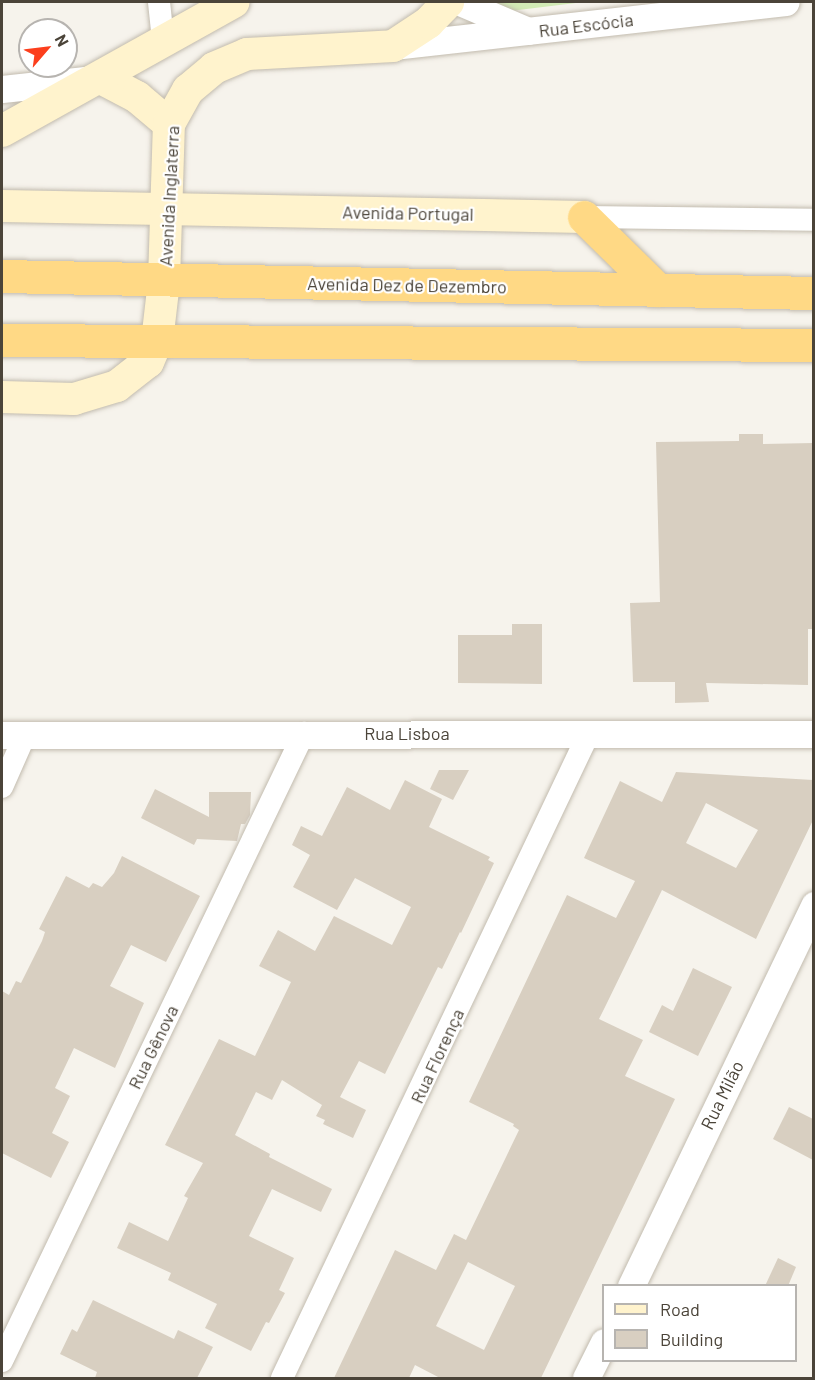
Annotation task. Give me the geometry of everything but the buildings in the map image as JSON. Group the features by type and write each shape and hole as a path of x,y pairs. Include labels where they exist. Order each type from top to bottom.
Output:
{"highway":[{"path":"584,217 658,290"},
{"name":"Avenida Dez de Dezembro","path":"2,276 813,293"},
{"path":"2,340 813,345"}],"main road":[{"path":"2,131 234,2"},
{"path":"393,46 428,23 448,2"},
{"name":"Avenida Inglaterra","path":"2,397 74,399 117,386 147,362 157,341 164,281 169,124 188,90 214,68 247,54 393,46"},
{"path":"101,78 137,97 169,124"},
{"name":"Avenida Portugal","path":"2,206 584,217"}],"street":[{"path":"159,2 163,42"},
{"name":"Rua Escócia","path":"460,2 529,32"},
{"name":"Rua Escócia","path":"393,46 786,2"},
{"path":"2,89 101,78"},
{"name":"Avenida Portugal","path":"584,217 813,220"},
{"name":"Rua Gênova","path":"2,1361 304,733"},
{"name":"Rua Florença","path":"282,1378 589,733"},
{"name":"Rua Lisboa","path":"13,735 813,734"},
{"path":"2,787 13,735"},
{"name":"Rua Milão","path":"632,1284 813,905"},
{"path":"585,1378 602,1344"}],"green space":[{"path":"486,2 584,2 494,13"}]}
